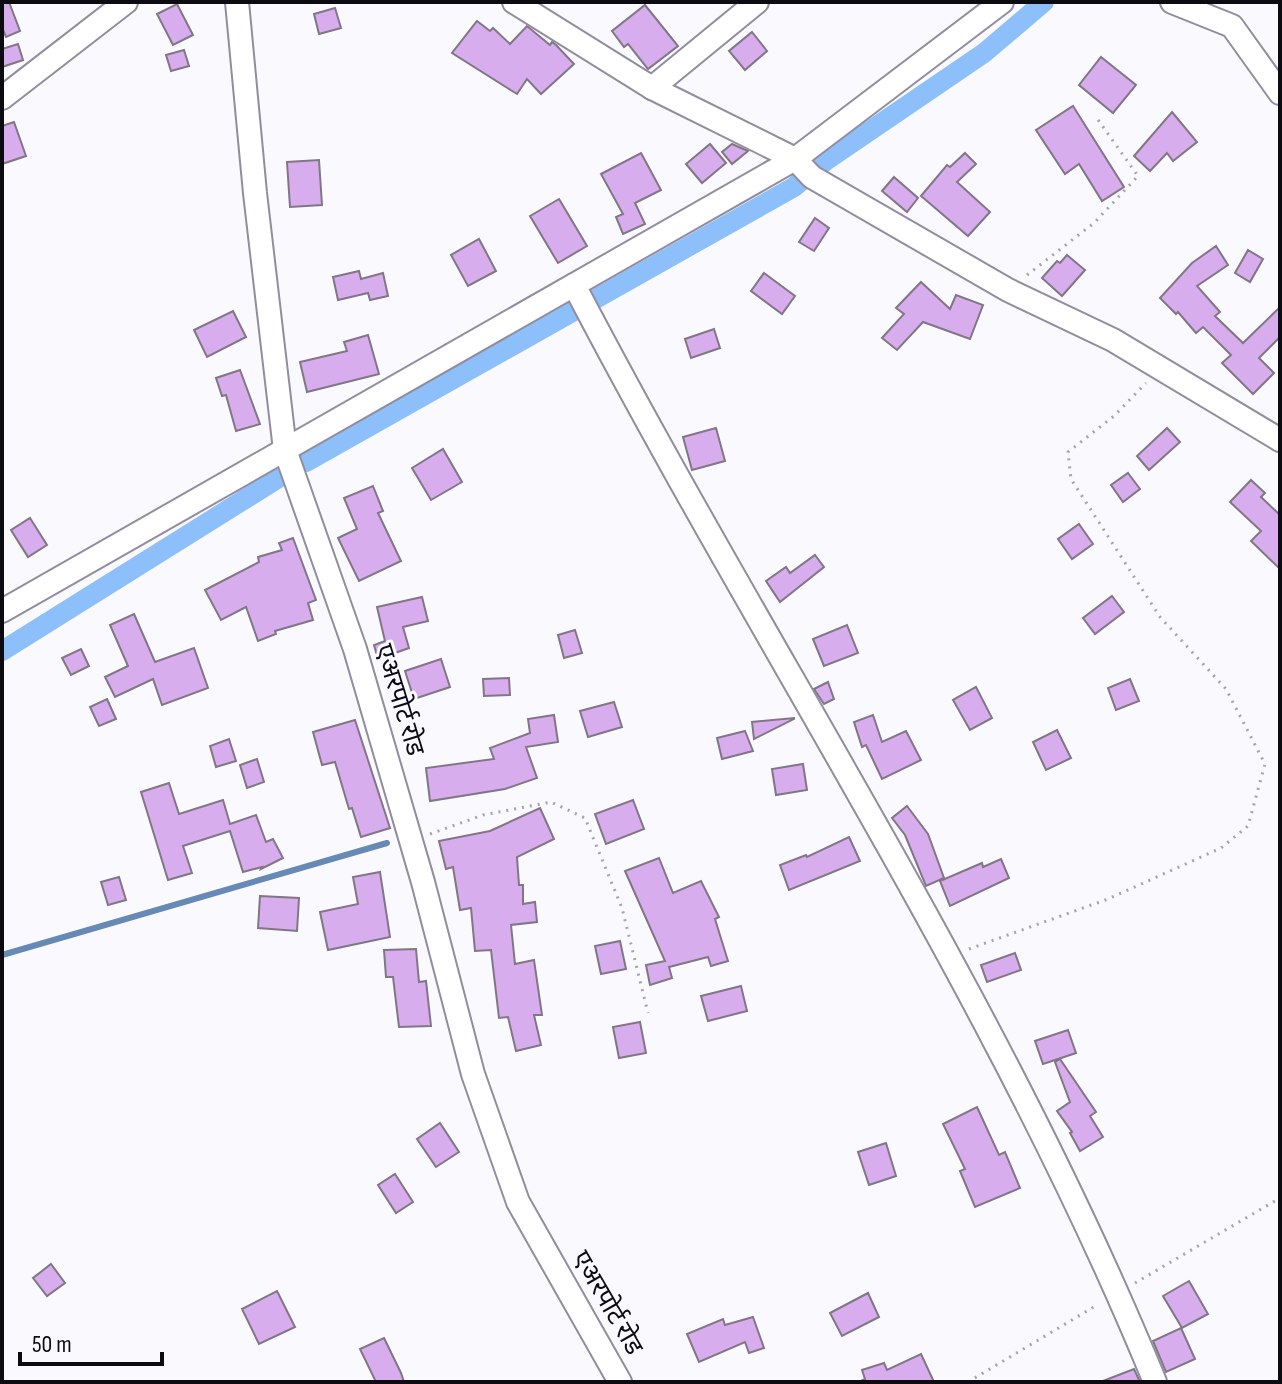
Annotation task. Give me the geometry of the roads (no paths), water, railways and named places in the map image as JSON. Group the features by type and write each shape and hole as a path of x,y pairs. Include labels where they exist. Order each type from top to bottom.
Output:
{"street":[{"path":"2,98 126,2"},
{"name":"एअरपोर्ट रोड","path":"237,2 255,193 285,450 355,649 412,841 473,1074 518,1202 620,1382"},
{"path":"514,2 652,88 803,168 1008,290 1113,340 1280,440"},
{"path":"652,88 757,2"},
{"path":"2,611 285,450 581,297 803,168 1002,2"},
{"path":"1172,2 1232,26 1280,93"},
{"path":"581,297 709,535 982,1015 1119,1293 1155,1382"}],"waterway":[{"path":"306,462 794,187 824,162 984,53 1044,2"},
{"path":"2,651 277,479"},
{"path":"2,955 387,843"}]}
